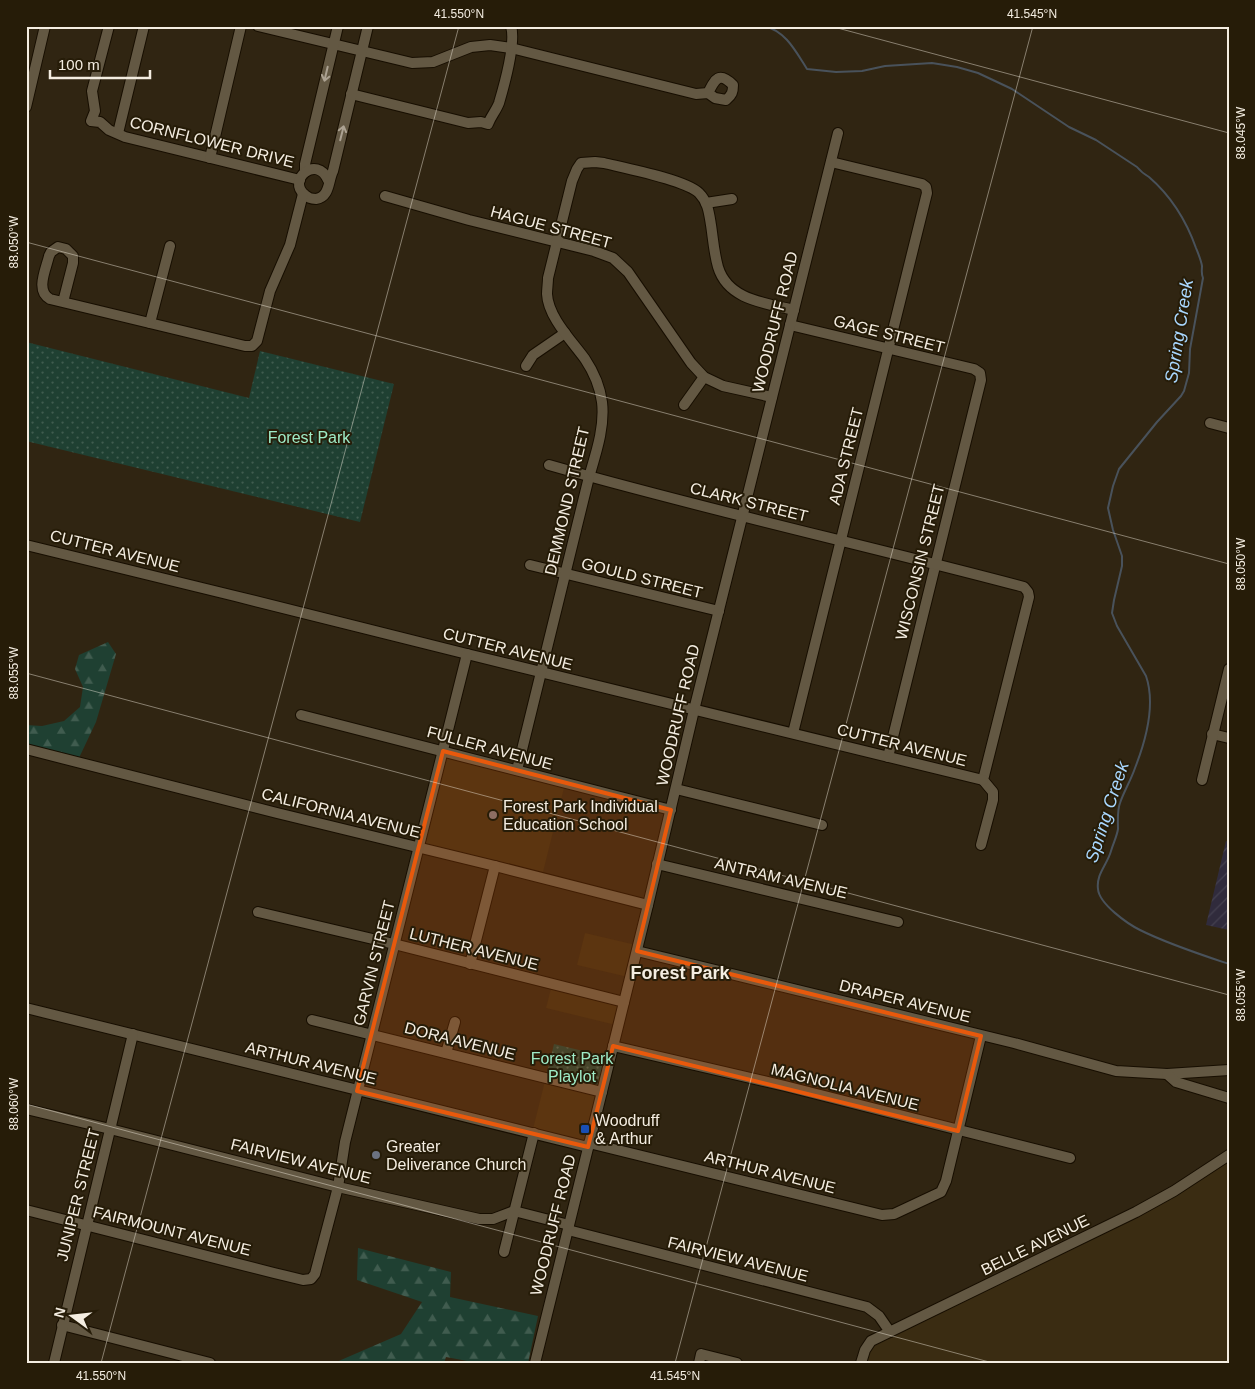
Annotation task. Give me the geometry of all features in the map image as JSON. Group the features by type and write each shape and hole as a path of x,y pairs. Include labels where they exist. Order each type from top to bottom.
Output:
{"street":[{"path":"26,107 45,26"},
{"name":"CORNFLOWER DRIVE","path":"109,26 92,91 95,112 91,121 100,122 109,130 125,137 210,158 302,176"},
{"path":"118,134 144,26"},
{"path":"210,158 241,26"},
{"path":"258,26 412,63 433,62 471,47 490,44 696,94 708,93"},
{"path":"338,26 299,185 303,194 312,199 321,197 328,190 328,180 333,171 368,26"},
{"path":"351,94 468,123 481,122 488,124 498,106 510,59 513,32 511,26"},
{"name":"WOODRUFF ROAD","path":"535,1363 637,951 718,611 838,133"},
{"name":"ADA STREET","path":"793,733 927,193 926,187 922,184 831,162"},
{"name":"DEMMOND STREET","path":"517,770 601,433 602,402 595,378 586,361 552,312 547,295 548,278 572,181 581,163 604,163 686,184 699,192 706,203"},
{"path":"302,176 309,170 319,170 328,180"},
{"path":"63,302 73,256 66,249 58,247 49,256 42,287 45,296 50,299 245,346 252,346 257,341 270,290 290,245 303,194"},
{"name":"HAGUE STREET","path":"385,196 469,220 594,251 613,258 628,272 691,363 704,377 723,386 772,397"},
{"path":"732,199 706,203 718,267 727,284 739,294 752,300 794,310"},
{"path":"150,323 170,246"},
{"name":"GAGE STREET","path":"790,325 974,370 980,374"},
{"path":"526,366 533,354 565,332"},
{"name":"WISCONSIN STREET","path":"888,758 981,380 980,374"},
{"path":"684,405 704,377"},
{"path":"1210,423 1229,428"},
{"name":"CLARK STREET","path":"549,465 589,477 1024,587 1029,597 983,780"},
{"name":"CUTTER AVENUE","path":"26,545 983,780"},
{"name":"GOULD STREET","path":"530,565 718,611"},
{"name":"GARVIN STREET","path":"311,1279 315,1274 338,1186 345,1142 357,1090 467,654"},
{"path":"1202,780 1212,734 1227,689 1229,670"},
{"name":"FULLER AVENUE","path":"301,715 671,810"},
{"path":"1212,734 1229,738"},
{"name":"CALIFORNIA AVENUE","path":"26,749 648,905"},
{"path":"981,844 993,800 993,792 983,780"},
{"path":"676,789 822,825"},
{"name":"ANTRAM AVENUE","path":"658,864 898,922"},
{"path":"470,964 496,866"},
{"name":"LUTHER AVENUE","path":"258,912 624,1002"},
{"name":"DRAPER AVENUE","path":"637,951 1014,1043 1116,1071 1167,1074 1229,1070"},
{"name":"ARTHUR AVENUE","path":"26,1008 534,1134 589,1145 882,1215 894,1214 941,1192 946,1181 958,1131"},
{"name":"DORA AVENUE","path":"312,1020 602,1092"},
{"path":"446,1054 455,1022"},
{"name":"JUNIPER STREET","path":"54,1363 133,1034"},
{"path":"958,1131 981,1036"},
{"name":"MAGNOLIA AVENUE","path":"613,1046 1070,1158"},
{"name":"DRAPER AVENUE","path":"1167,1074 1176,1082 1194,1089 1229,1098"},
{"name":"FAIRVIEW AVENUE","path":"26,1109 479,1219 493,1219 514,1211 568,1228 867,1308 879,1316 890,1332"},
{"path":"504,1252 534,1134"},
{"name":"BELLE AVENUE","path":"861,1363 865,1350 871,1342 1136,1212 1174,1192 1229,1155"},
{"name":"FAIRMOUNT AVENUE","path":"26,1210 274,1273 303,1280 311,1279"},
{"path":"62,1325 210,1363"},
{"path":"700,1358 737,1363"}],"highlighted area":[{"path":"443,751 671,810 637,951 981,1036 958,1131 613,1046 588,1147 357,1091"}],"shaded area":[{"name":"Forest Park Individual Education School","path":"444,752 565,784 542,876 420,846"},
{"path":"1226,841 1229,842 1229,930 1206,925"},
{"path":"585,933 636,945 628,977 577,965"},
{"path":"553,981 623,998 616,1025 546,1008"},
{"path":"545,1081 599,1093 586,1143 533,1129"},
{"path":"1229,1161 1229,1363 863,1363 873,1343 1173,1195"}],"green space":[{"name":"Forest Park","path":"26,342 249,398 260,351 394,384 360,522 26,441"},
{"path":"108,642 116,654 96,722 78,760 26,747 26,725 42,726 64,721 80,707 83,687 75,669 79,655"},
{"name":"Forest Park Playlot","path":"554,1044 608,1057 599,1093 545,1081"},
{"path":"358,1248 451,1272 450,1297 538,1316 528,1363 478,1363 446,1357 444,1363 334,1363 401,1334 422,1302 357,1280"}],"waterway":[{"name":"Spring Creek","path":"764,26 784,37 807,69 836,72 862,71 885,66 932,63 978,73 1012,89 1069,127 1096,140 1137,167 1164,192 1188,228 1201,261 1203,278 1190,349 1189,373 1184,391 1119,469 1108,508 1122,556 1122,566 1112,613 1117,626 1146,676 1149,687 1150,710 1143,746 1120,803 1118,829 1109,856 1100,874 1098,889 1103,901 1135,927 1195,953 1229,964"}],"place":[{"name":"Forest Park Individual Education School","path":"493,815"},
{"name":"Woodruff & Arthur","path":"585,1129"},
{"name":"Greater Deliverance Church","path":"376,1155"}],"district":[{"name":"Forest Park","path":"680,973"}]}
